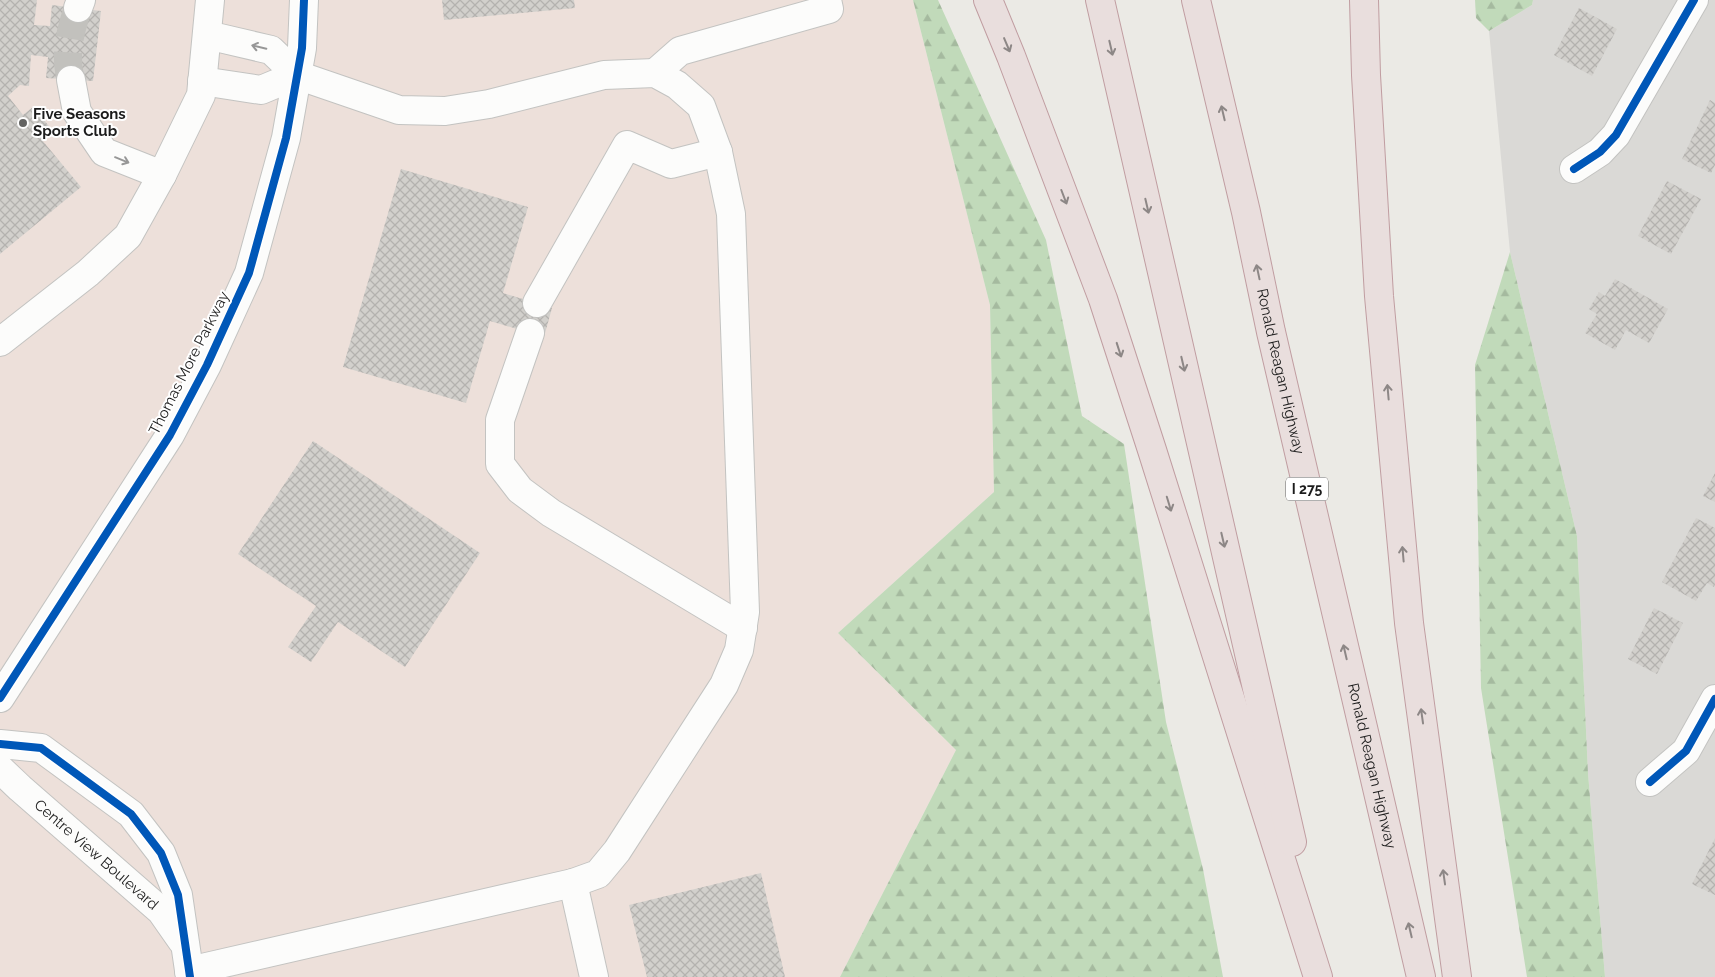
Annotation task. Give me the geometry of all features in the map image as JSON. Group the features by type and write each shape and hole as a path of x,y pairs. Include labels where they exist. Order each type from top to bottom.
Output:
{"highway":[{"path":"988,0 1103,299 1318,977"},
{"path":"1100,0 1293,845 1321,977"},
{"name":"Ronald Reagan Highway","path":"1196,0 1421,977"},
{"path":"1364,0 1366,75 1379,296 1409,623 1457,977"}],"street":[{"path":"0,342 88,273 128,236 162,175 201,95 210,0"},
{"name":"Thomas More Parkway","path":"0,698 170,435 207,365 249,273 286,138 302,48 304,0"},
{"path":"655,73 680,51 829,8 827,0"},
{"path":"1574,169 1600,152 1616,135 1694,0"},
{"path":"188,965 573,883 598,874 617,851 724,685 739,650 746,612 731,214 718,152 702,106 678,85 655,73 604,75 489,104 446,111 399,110 297,75 271,50 207,35"},
{"path":"202,82 261,90 297,75"},
{"path":"71,80 77,112 104,152 162,175"},
{"path":"537,303 627,145 671,164 718,152"},
{"path":"530,333 500,420 500,464 520,490 551,513 743,628"},
{"path":"1650,782 1686,751 1715,699"},
{"name":"Centre View Boulevard","path":"0,744 41,748 131,814 161,853 178,895 188,965"},
{"name":"Centre View Boulevard","path":"0,769 162,911 188,965"},
{"path":"573,883 594,977"}],"shaded area":[{"path":"0,0 913,0 990,305 994,492 838,633 956,750 840,977 0,977"},
{"path":"1533,0 1715,0 1715,977 1605,977 1588,773 1577,536 1510,252 1489,31 1532,5"}],"green space":[{"path":"913,0 938,0 1046,240 1082,416 1124,444 1166,722 1203,869 1223,977 840,977 956,750 838,633 994,492 990,305"},
{"path":"1475,0 1533,0 1532,5 1489,31 1476,18"},
{"path":"1510,252 1577,536 1588,773 1605,977 1527,977 1481,688 1475,365"}],"building":[{"name":"Five Seasons Sports Club","path":"0,0 37,0 34,25 50,26 52,5 101,11 93,81 46,78 48,57 31,55 29,86 20,85 8,96 23,115 33,107 53,131 42,140 81,187 0,254"},
{"path":"442,0 574,0 575,8 444,20"},
{"path":"1579,8 1617,29 1592,76 1554,55"},
{"path":"1710,100 1715,103 1715,165 1711,173 1682,159"},
{"path":"401,169 528,207 503,293 552,308 544,337 490,321 466,403 343,367"},
{"path":"1667,181 1701,199 1671,254 1638,236"},
{"path":"1615,279 1668,309 1649,343 1626,330 1615,350 1585,333 1597,314 1589,309 1599,292 1605,296"},
{"path":"313,441 480,553 405,667 338,622 311,662 288,647 316,606 238,554"},
{"path":"1715,473 1715,502 1703,496"},
{"path":"1696,518 1715,528 1715,584 1714,587 1707,583 1696,601 1662,582"},
{"path":"1654,608 1683,623 1657,674 1628,659"},
{"path":"1715,838 1715,895 1692,884"},
{"path":"761,873 785,977 647,977 629,905"}],"tunnel":[{"path":"71,80 68,53 78,8"}],"cycle path":[{"path":"0,698 170,435 207,365 249,273 286,138 302,48 304,0"},
{"path":"1574,169 1600,152 1616,135 1694,0"},
{"path":"1650,782 1686,751 1715,699"},
{"path":"0,744 41,748 131,814 161,853 178,895 190,977"}],"place":[{"name":"Five Seasons Sports Club","path":"23,123"}]}
